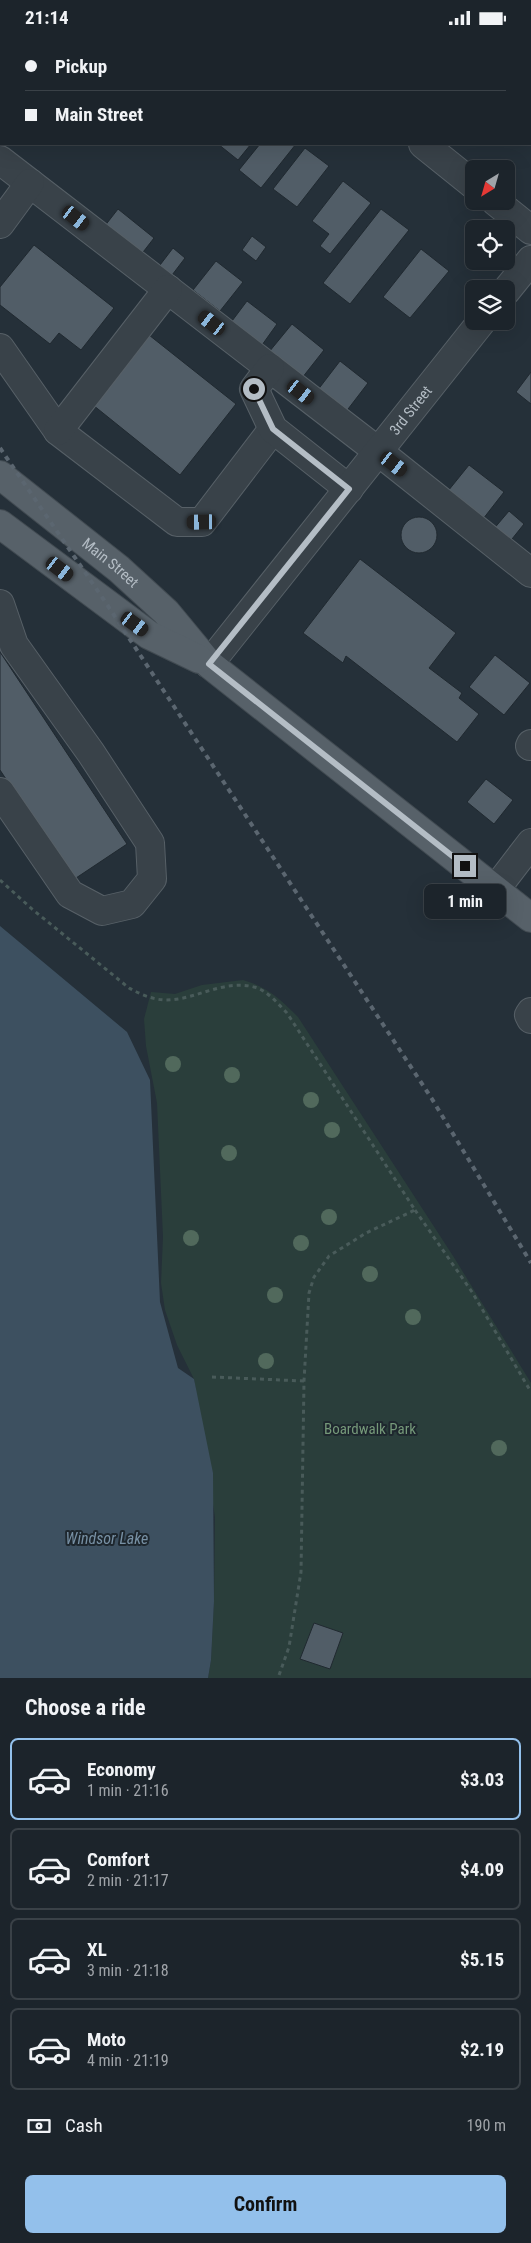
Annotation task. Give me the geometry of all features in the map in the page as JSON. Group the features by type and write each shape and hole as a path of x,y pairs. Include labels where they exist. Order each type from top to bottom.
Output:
{"main road":[{"name":"Main Street","path":"0,475 118,569 166,613 209,664 531,918"},
{"name":"Main Street","path":"0,524 149,635 209,664"}],"street":[{"path":"423,145 465,178"},
{"path":"0,160 378,451 531,573"},
{"path":"0,224 30,183"},
{"path":"506,210 531,230"},
{"path":"515,280 531,260"},
{"path":"58,431 168,289"},
{"name":"3rd Street","path":"209,664 475,330"},
{"path":"0,348 58,431 177,522 202,522 273,429"},
{"path":"270,368 254,389 273,429 349,489"},
{"path":"0,604 14,645 91,753 150,843 152,879 132,903 102,911 70,894 0,792"},
{"path":"495,889 531,843"},
{"path":"531,1012 529,1015 531,1019"}],"path":[{"path":"0,880 32,909 122,982 142,995 165,1000 223,986 239,985 255,987 273,999 287,1013 352,1109 415,1210 472,1292 531,1392"},
{"path":"278,1678 288,1647 301,1572 304,1381 309,1293 314,1277 328,1256 340,1247 415,1210"},
{"path":"212,1377 304,1381"}],"green space":[{"name":"Boardwalk Park","path":"243,980 260,986 273,994 298,1017 455,1259 531,1383 531,1678 208,1678 211,1660 214,1601 215,1517 194,1379 177,1345 165,1310 161,1283 163,1237 157,1103 146,1046 144,1019 151,992 175,994 202,985"}],"water":[{"name":"Windsor Lake","path":"0,926 127,1032 150,1080 160,1302 178,1368 194,1379 213,1473 214,1601 211,1660 208,1678 0,1678"}],"building":[{"path":"219,145 250,145 238,160"},
{"path":"259,145 295,145 261,188 239,170"},
{"path":"305,148 329,166 297,207 273,189"},
{"path":"343,181 371,203 330,254 320,246 329,234 312,221"},
{"path":"118,209 154,238 140,256 104,227"},
{"path":"381,209 409,230 350,304 323,283"},
{"path":"252,236 266,247 256,261 242,250"},
{"path":"34,245 114,308 81,350 59,333 50,344 0,305 0,287"},
{"path":"173,248 185,258 169,279 157,269"},
{"path":"421,249 449,271 410,318 383,297"},
{"path":"216,261 243,282 220,311 193,290"},
{"path":"247,301 277,324 262,345 232,321"},
{"path":"292,324 324,350 302,378 269,352"},
{"path":"149,335 236,404 180,475 93,405"},
{"path":"340,361 368,383 345,413 317,391"},
{"path":"531,372 531,404 516,392"},
{"path":"469,465 504,492 483,519 448,491"},
{"path":"509,511 524,524 508,544 492,531"},
{"path":"419,517 431,523 437,535 431,547 419,553 407,547 401,535 407,523"},
{"path":"360,559 456,633 429,668 462,693 459,698 479,714 457,742 346,656 343,663 303,633"},
{"path":"0,652 127,844 73,880 0,770"},
{"path":"495,655 530,683 504,715 469,687"},
{"path":"486,779 513,800 494,824 467,802"},
{"path":"314,1623 343,1633 330,1669 300,1659"}],"railway":[{"path":"0,448 106,603 432,1099 531,1263"}],"route":[{"path":"254,389 273,429 349,489 209,664 465,866"}]}
